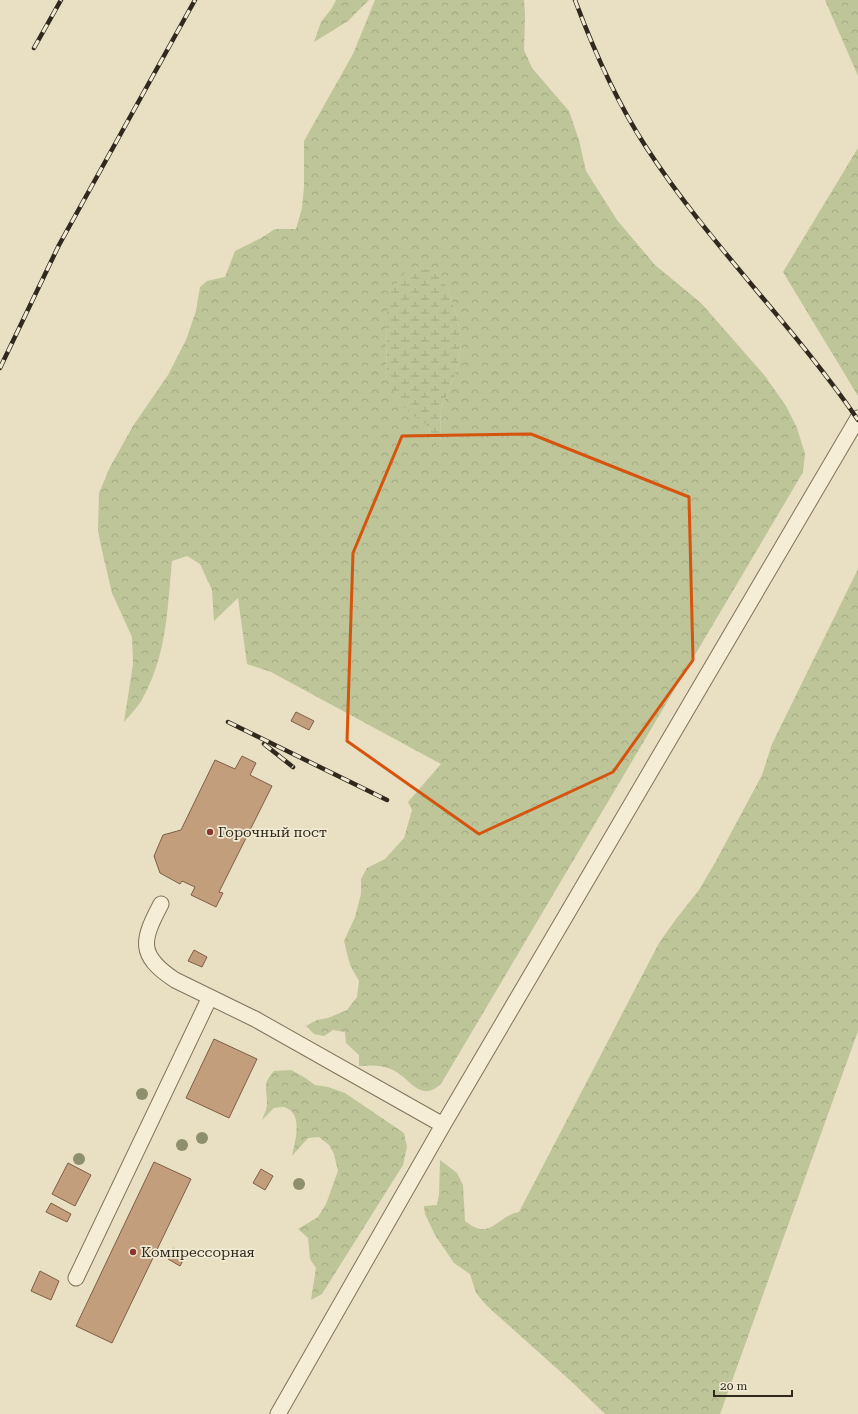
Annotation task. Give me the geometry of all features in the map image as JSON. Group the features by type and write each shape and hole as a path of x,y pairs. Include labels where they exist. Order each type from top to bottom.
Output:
{"lane":[{"path":"278,1414 443,1125 858,418"},
{"path":"161,904 152,921 147,936 147,951 163,972 175,980 255,1020 443,1125"},
{"path":"76,1278 210,997"}],"highlighted area":[{"path":"531,434 689,497 693,660 613,772 479,834 347,741 353,553 402,436"}],"green space":[{"path":"336,0 369,0 348,21 314,42 321,22 332,8"},
{"path":"375,0 524,0 524,50 532,68 569,111 579,140 586,171 617,220 655,265 701,303 765,376 786,406 797,428 805,454 803,472 441,1084 434,1089 427,1091 416,1088 389,1068 359,1066 359,1055 346,1043 345,1032 333,1030 324,1036 314,1034 306,1026 317,1020 328,1018 347,1010 357,997 359,981 350,965 344,941 355,917 361,894 361,879 367,868 385,859 404,838 412,810 408,802 441,764 271,672 247,664 238,598 214,621 212,590 200,564 187,556 172,561 167,616 161,651 156,669 140,703 124,722 133,664 132,637 112,593 98,531 99,493 110,467 133,426 168,375 186,340 196,311 200,287 207,281 225,277 235,251 275,229 296,229 302,208 304,187 304,141 353,54","holes":["448,290 456,313 462,342 457,369 440,411 441,435 439,449 426,424 387,377 386,321"]},
{"path":"825,0 858,0 858,76"},
{"path":"858,148 858,396 783,272"},
{"path":"435,268 448,290 456,313 462,342 457,369 440,411 441,435 439,450 426,424 410,413 396,399 387,377 386,321 390,293 404,273"},
{"path":"858,569 858,1031 720,1414 605,1414 573,1383 487,1306 476,1293 470,1274 454,1263 435,1235 425,1214 424,1206 437,1205 439,1195 440,1160 457,1173 463,1185 465,1221 474,1227 481,1229 493,1226 511,1214 519,1212 659,943 699,890 762,775 772,744"},
{"path":"291,1070 315,1085 328,1087 345,1093 404,1133 407,1147 403,1165 322,1294 311,1300 316,1268 310,1259 308,1238 298,1229 318,1217 326,1204 338,1171 334,1154 329,1145 319,1137 308,1138 292,1156 297,1128 294,1115 290,1110 284,1107 274,1108 262,1120 267,1106 266,1086 270,1075 274,1071"}],"building":[{"path":"296,712 314,721 309,730 291,721"},
{"name":"Горочный пост","path":"242,756 256,763 250,775 272,786 219,892 223,893 216,907 191,895 195,887 182,881 180,884 160,873 154,856 163,835 181,830 215,760 235,769"},
{"path":"194,950 207,957 202,967 188,961"},
{"path":"214,1039 257,1059 229,1118 186,1098"},
{"name":"Компрессорная","path":"154,1162 191,1179 112,1343 76,1326"},
{"path":"68,1163 91,1175 75,1206 52,1194"},
{"path":"261,1169 273,1176 265,1190 253,1183"},
{"path":"51,1203 71,1214 67,1222 46,1212"},
{"path":"173,1248 186,1255 180,1266 168,1259"},
{"path":"40,1271 59,1281 51,1300 31,1291"}],"railway":[{"path":"34,48 61,0"},
{"path":"0,368 59,245 195,0"},
{"path":"575,0 615,94 646,147 697,217 833,385 858,420"},
{"path":"228,722 387,800"},
{"path":"264,744 293,767"}],"place":[{"name":"Горочный пост","path":"210,832"},
{"name":"Компрессорная","path":"133,1252"}]}
